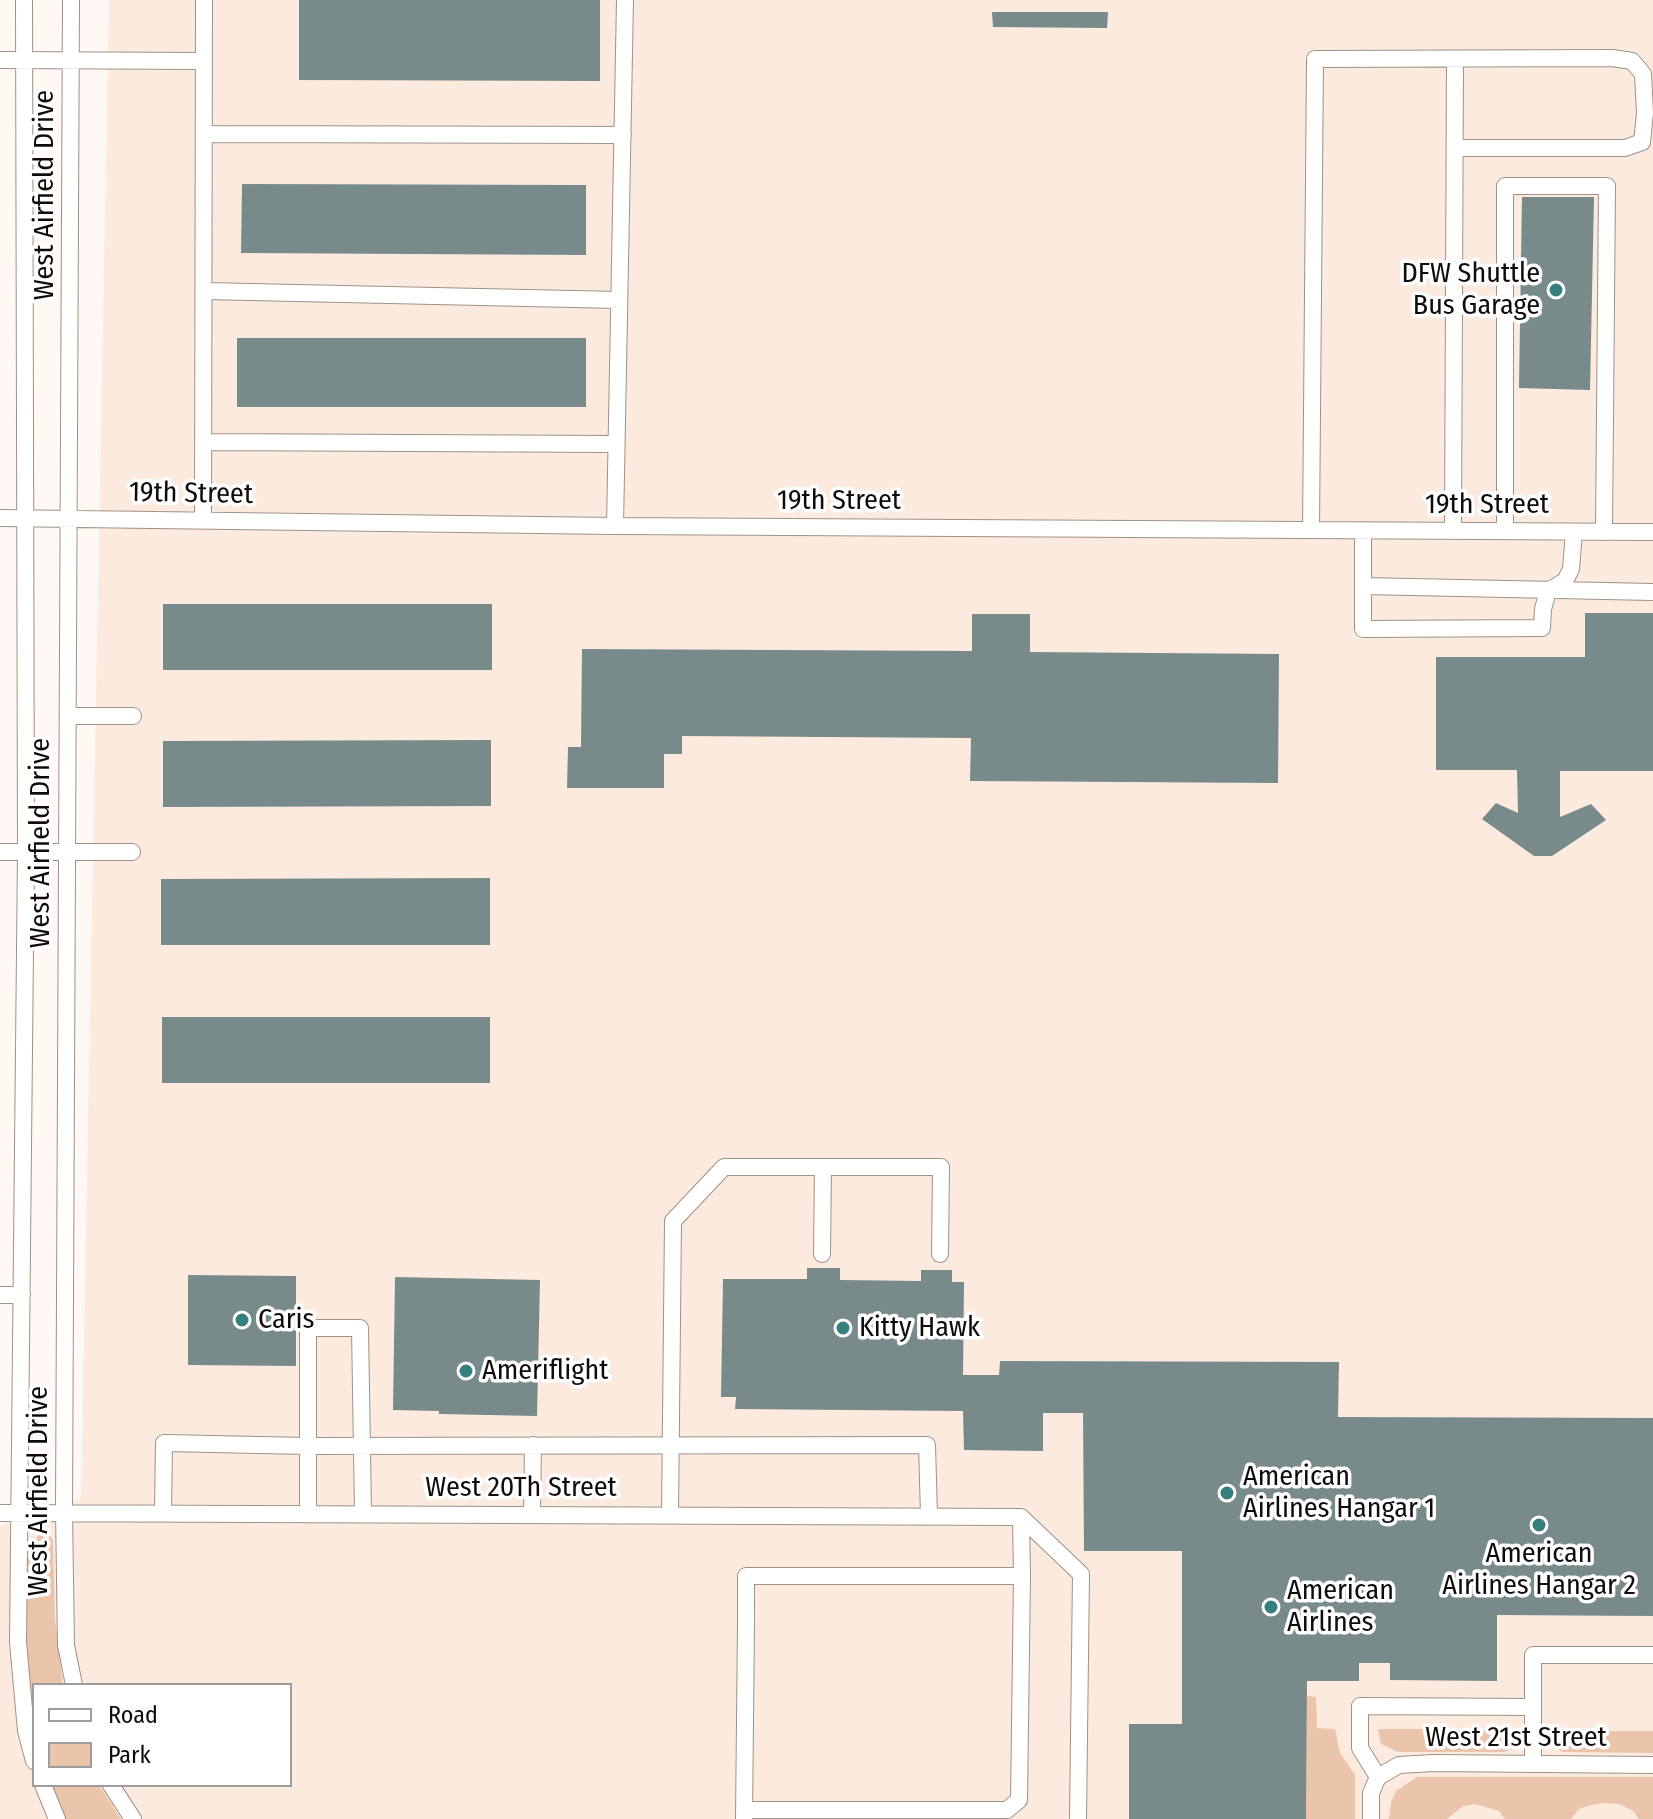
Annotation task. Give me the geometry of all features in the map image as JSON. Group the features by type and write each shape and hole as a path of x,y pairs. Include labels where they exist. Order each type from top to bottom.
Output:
{"street":[{"name":"West Airfield Drive","path":"24,0 26,852 18,1642 26,1731 32,1754"},
{"name":"West Airfield Drive","path":"71,0 64,1511 66,1645 74,1683"},
{"path":"203,520 204,0"},
{"path":"615,526 625,0"},
{"path":"1311,530 1315,59 1612,58 1632,61 1643,74 1645,113 1642,142 1625,148 1455,148"},
{"path":"1453,531 1455,59"},
{"path":"0,60 204,61"},
{"path":"205,134 623,135"},
{"path":"1505,531 1505,186 1607,186 1604,532"},
{"path":"204,291 619,300"},
{"path":"203,442 616,444"},
{"name":"19th Street","path":"0,518 615,526 1653,532"},
{"path":"1363,531 1363,629 1542,628 1548,591 1565,581 1571,569 1574,532"},
{"path":"1363,586 1653,592"},
{"path":"68,716 133,716"},
{"path":"0,852 132,852"},
{"path":"670,1515 673,1221 724,1167 941,1167 940,1254"},
{"path":"822,1254 823,1167"},
{"path":"0,1295 22,1295"},
{"path":"308,1513 308,1328 360,1328 363,1513"},
{"path":"163,1512 164,1443 308,1446 927,1445 929,1516"},
{"path":"532,1514 533,1445"},
{"name":"West 20Th Street","path":"0,1513 1021,1517"},
{"path":"1021,1517 1022,1576 1019,1800 1007,1810 744,1814 746,1576 1022,1576"},
{"path":"1021,1517 1081,1574 1078,1819"},
{"path":"1533,1764 1533,1655 1653,1655"},
{"path":"1371,1819 1371,1793 1378,1777 1360,1748 1360,1706 1533,1707"},
{"name":"West 21st Street","path":"1378,1777 1399,1765 1653,1765"},
{"path":"44,1787 57,1819"},
{"path":"112,1787 133,1819"}],"shaded area":[{"path":"109,0 1653,0 1653,1819 0,1819 0,1526 81,1498"}],"green space":[{"path":"47,1528 53,1541 55,1619 63,1683 32,1683 32,1704 27,1655 27,1561 42,1530"},
{"path":"1307,1696 1316,1697 1317,1728 1335,1729 1340,1753 1355,1775 1355,1819 1306,1819"},
{"path":"1378,1729 1522,1729 1519,1743 1504,1752 1398,1752 1381,1744"},
{"path":"1544,1731 1653,1731 1653,1753 1563,1752 1547,1744"},
{"path":"1417,1777 1653,1777 1653,1819 1639,1819 1633,1811 1620,1804 1605,1803 1579,1809 1571,1819 1505,1819 1499,1811 1475,1804 1463,1806 1447,1819 1389,1819 1396,1791"},
{"path":"52,1787 100,1787 121,1819 66,1819"}],"building":[{"path":"299,0 600,0 600,81 299,80"},
{"path":"992,12 1108,12 1107,28 993,27"},
{"path":"242,184 586,185 586,255 241,253"},
{"name":"DFW Shuttle Bus Garage","path":"1522,197 1594,197 1590,390 1519,388"},
{"path":"237,338 586,338 586,407 237,407"},
{"path":"163,604 492,604 492,670 163,670"},
{"path":"1585,613 1653,613 1653,771 1560,771 1560,817 1591,804 1606,820 1552,856 1534,856 1482,819 1496,803 1518,813 1517,770 1436,770 1436,657 1585,657"},
{"path":"972,614 1030,614 1030,652 1279,654 1278,783 970,781 971,738 682,736 682,754 664,754 664,788 567,788 568,747 581,747 582,649 972,651"},
{"path":"491,740 491,806 163,807 163,741"},
{"path":"490,878 490,945 161,945 161,879"},
{"path":"162,1017 490,1017 490,1083 162,1083"},
{"path":"807,1268 840,1268 840,1280 921,1281 921,1270 952,1270 952,1282 964,1282 963,1375 999,1375 1000,1361 1339,1362 1338,1417 1653,1418 1653,1616 1497,1615 1497,1681 1390,1680 1390,1663 1359,1663 1359,1681 1307,1681 1306,1819 1129,1819 1129,1724 1182,1724 1182,1551 1084,1551 1083,1413 1043,1413 1043,1451 964,1450 963,1411 735,1409 736,1397 721,1397 723,1279 807,1279"},
{"name":"Caris","path":"188,1275 296,1276 296,1366 188,1365"},
{"name":"Ameriflight","path":"395,1277 540,1280 537,1416 393,1410"}],"place":[{"name":"DFW Shuttle Bus Garage","path":"1556,290"},
{"name":"Caris","path":"242,1320"},
{"name":"Kitty Hawk","path":"843,1328"},
{"name":"Ameriflight","path":"466,1371"},
{"name":"American Airlines Hangar 1","path":"1227,1493"},
{"name":"American Airlines Hangar 2","path":"1539,1525"},
{"name":"American Airlines","path":"1271,1607"}]}
